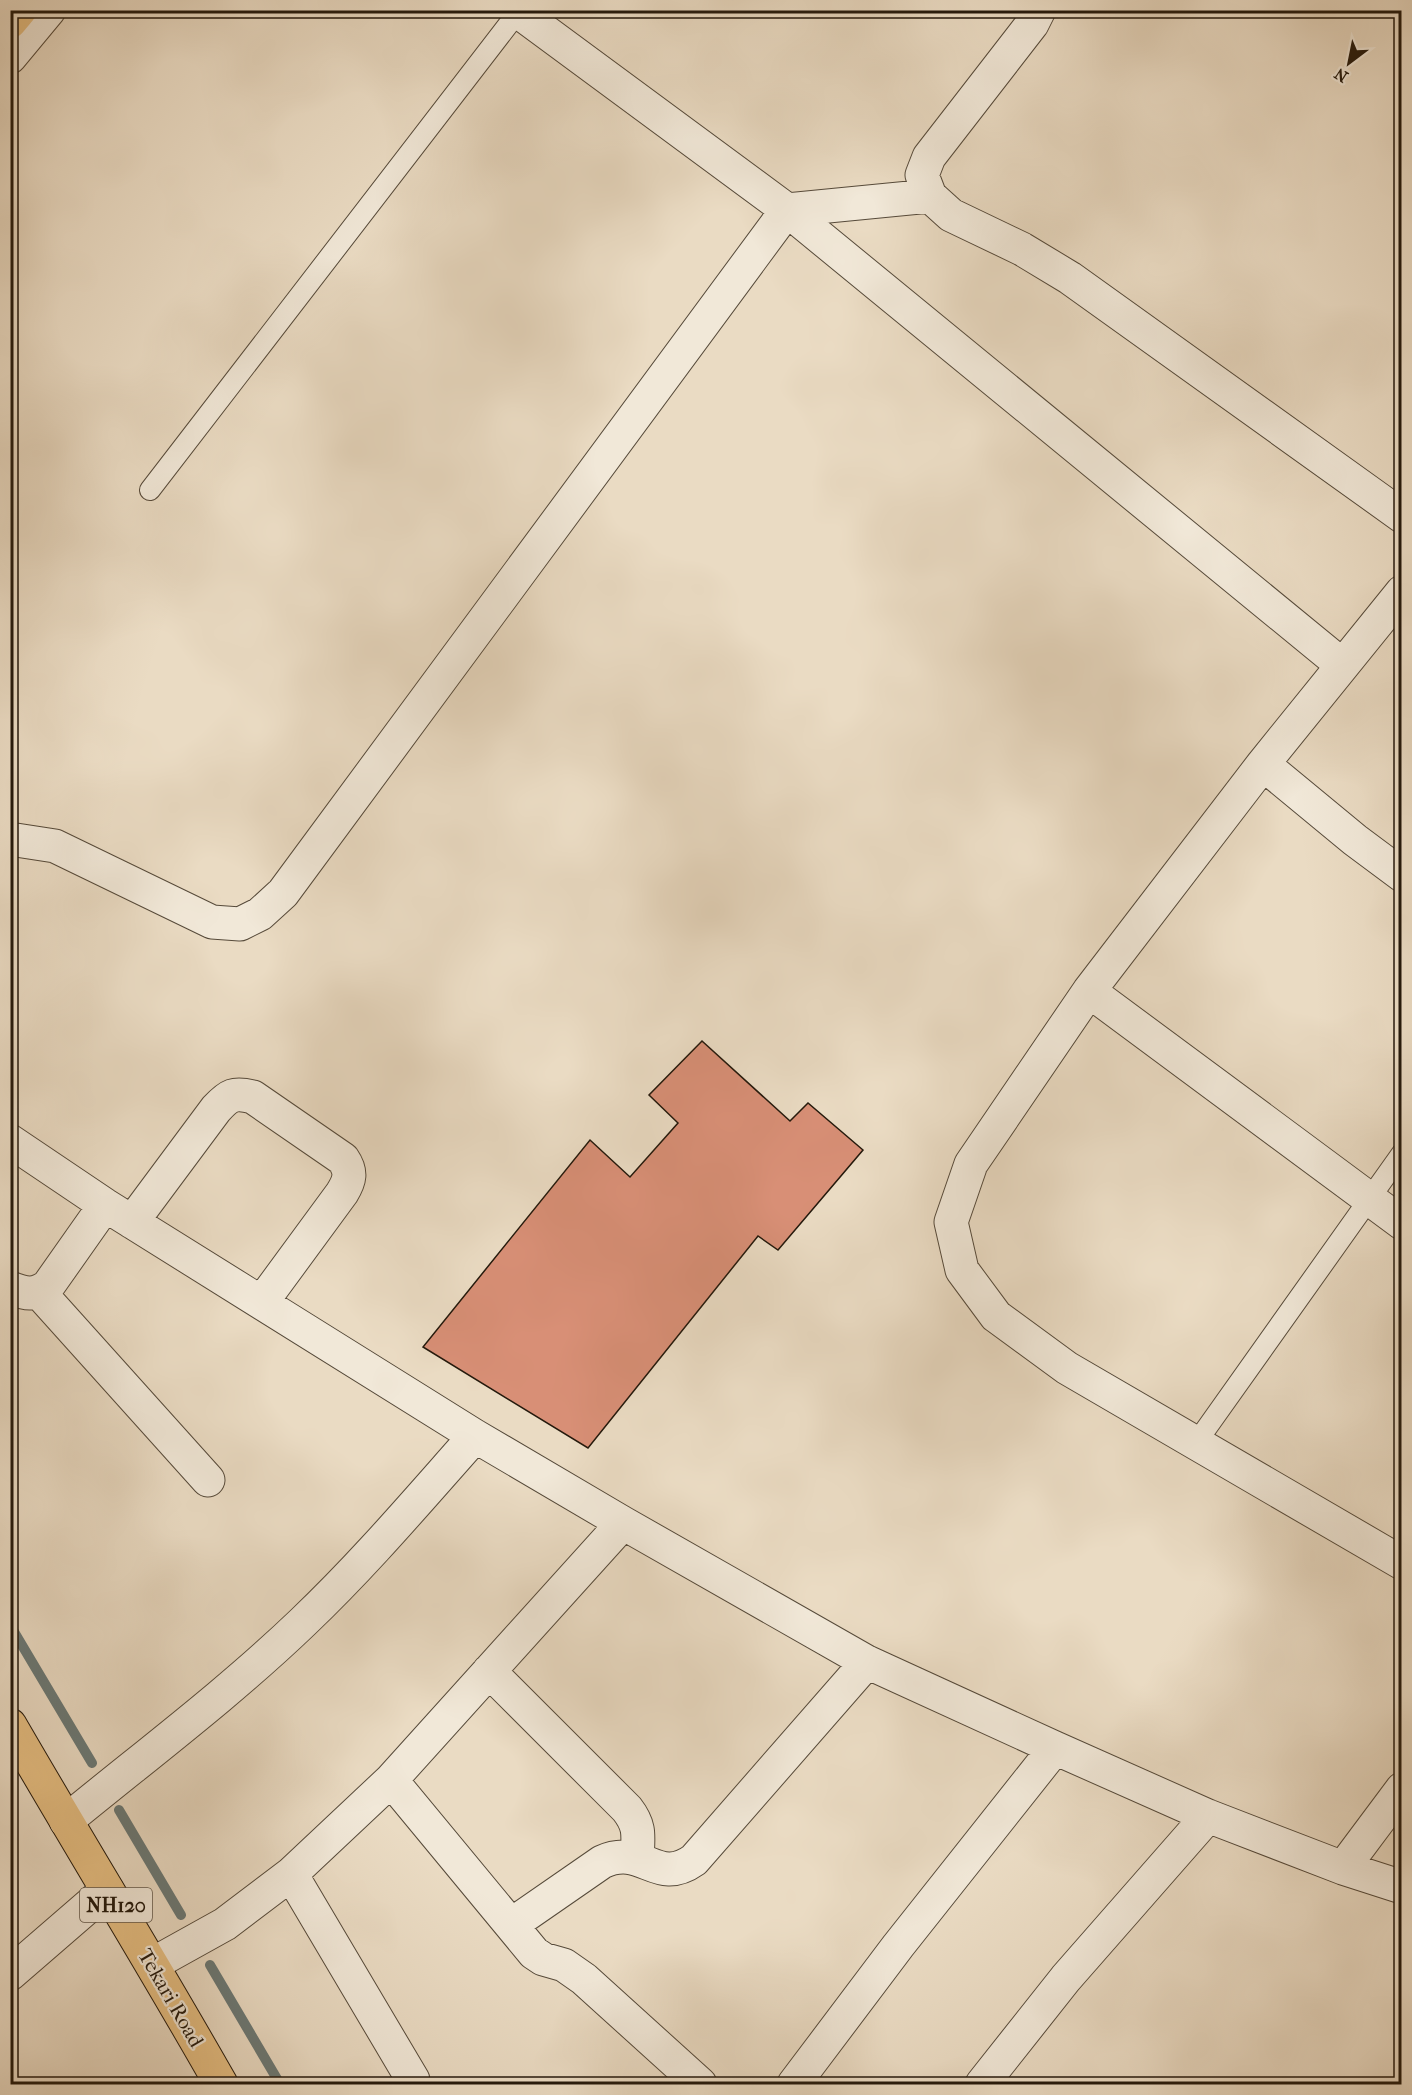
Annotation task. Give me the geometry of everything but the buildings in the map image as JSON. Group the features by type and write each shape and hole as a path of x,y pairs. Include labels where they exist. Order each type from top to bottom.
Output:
{"highway":[{"path":"10,22 20,10"},
{"name":"Tekari Road","path":"10,1725 153,1964 221,2085"}],"street":[{"path":"10,57 49,10"},
{"path":"1039,10 1032,24 929,157 922,175 930,196 951,215 1023,249 1070,278 1401,516"},
{"path":"517,11 787,210 1342,665"},
{"path":"10,842 15,840 55,846 212,922 240,924 260,914 283,893 787,210 930,196"},
{"path":"1401,592 1263,764 1089,991 971,1164 951,1222 962,1270 996,1316 1067,1368 1401,1563"},
{"path":"1263,764 1401,875"},
{"path":"1089,991 1401,1223"},
{"path":"132,1222 216,1108 226,1098 239,1093 253,1097 343,1159 350,1170 349,1182 342,1193 262,1302"},
{"path":"10,1141 105,1205 476,1436 867,1662 1055,1749 1208,1816 1343,1868 1401,1887"},
{"path":"105,1205 56,1276 25,1290 208,1480"},
{"path":"66,1821 221,1695 303,1622 395,1526 476,1436"},
{"path":"153,1964 225,1924 291,1874 391,1780 623,1523"},
{"path":"511,1925 611,1858 625,1856 660,1869 684,1868 694,1860 867,1662"},
{"path":"489,1671 632,1815 636,1821 639,1836 638,1859"},
{"path":"794,2085 898,1946 1055,1749"},
{"path":"391,1780 534,1953 543,1959 564,1965 584,1979 700,2085"},
{"path":"1343,1868 1401,1789"},
{"path":"982,2085 1066,1978 1208,1816"},
{"path":"291,1874 412,2080"},
{"path":"10,1974 107,1890"}],"lane":[{"path":"150,490 517,11"},
{"path":"1196,1443 1401,1153"}],"waterway":[{"path":"10,1625 92,1763"},
{"path":"119,1810 181,1915"},
{"path":"210,1965 280,2084"}]}
